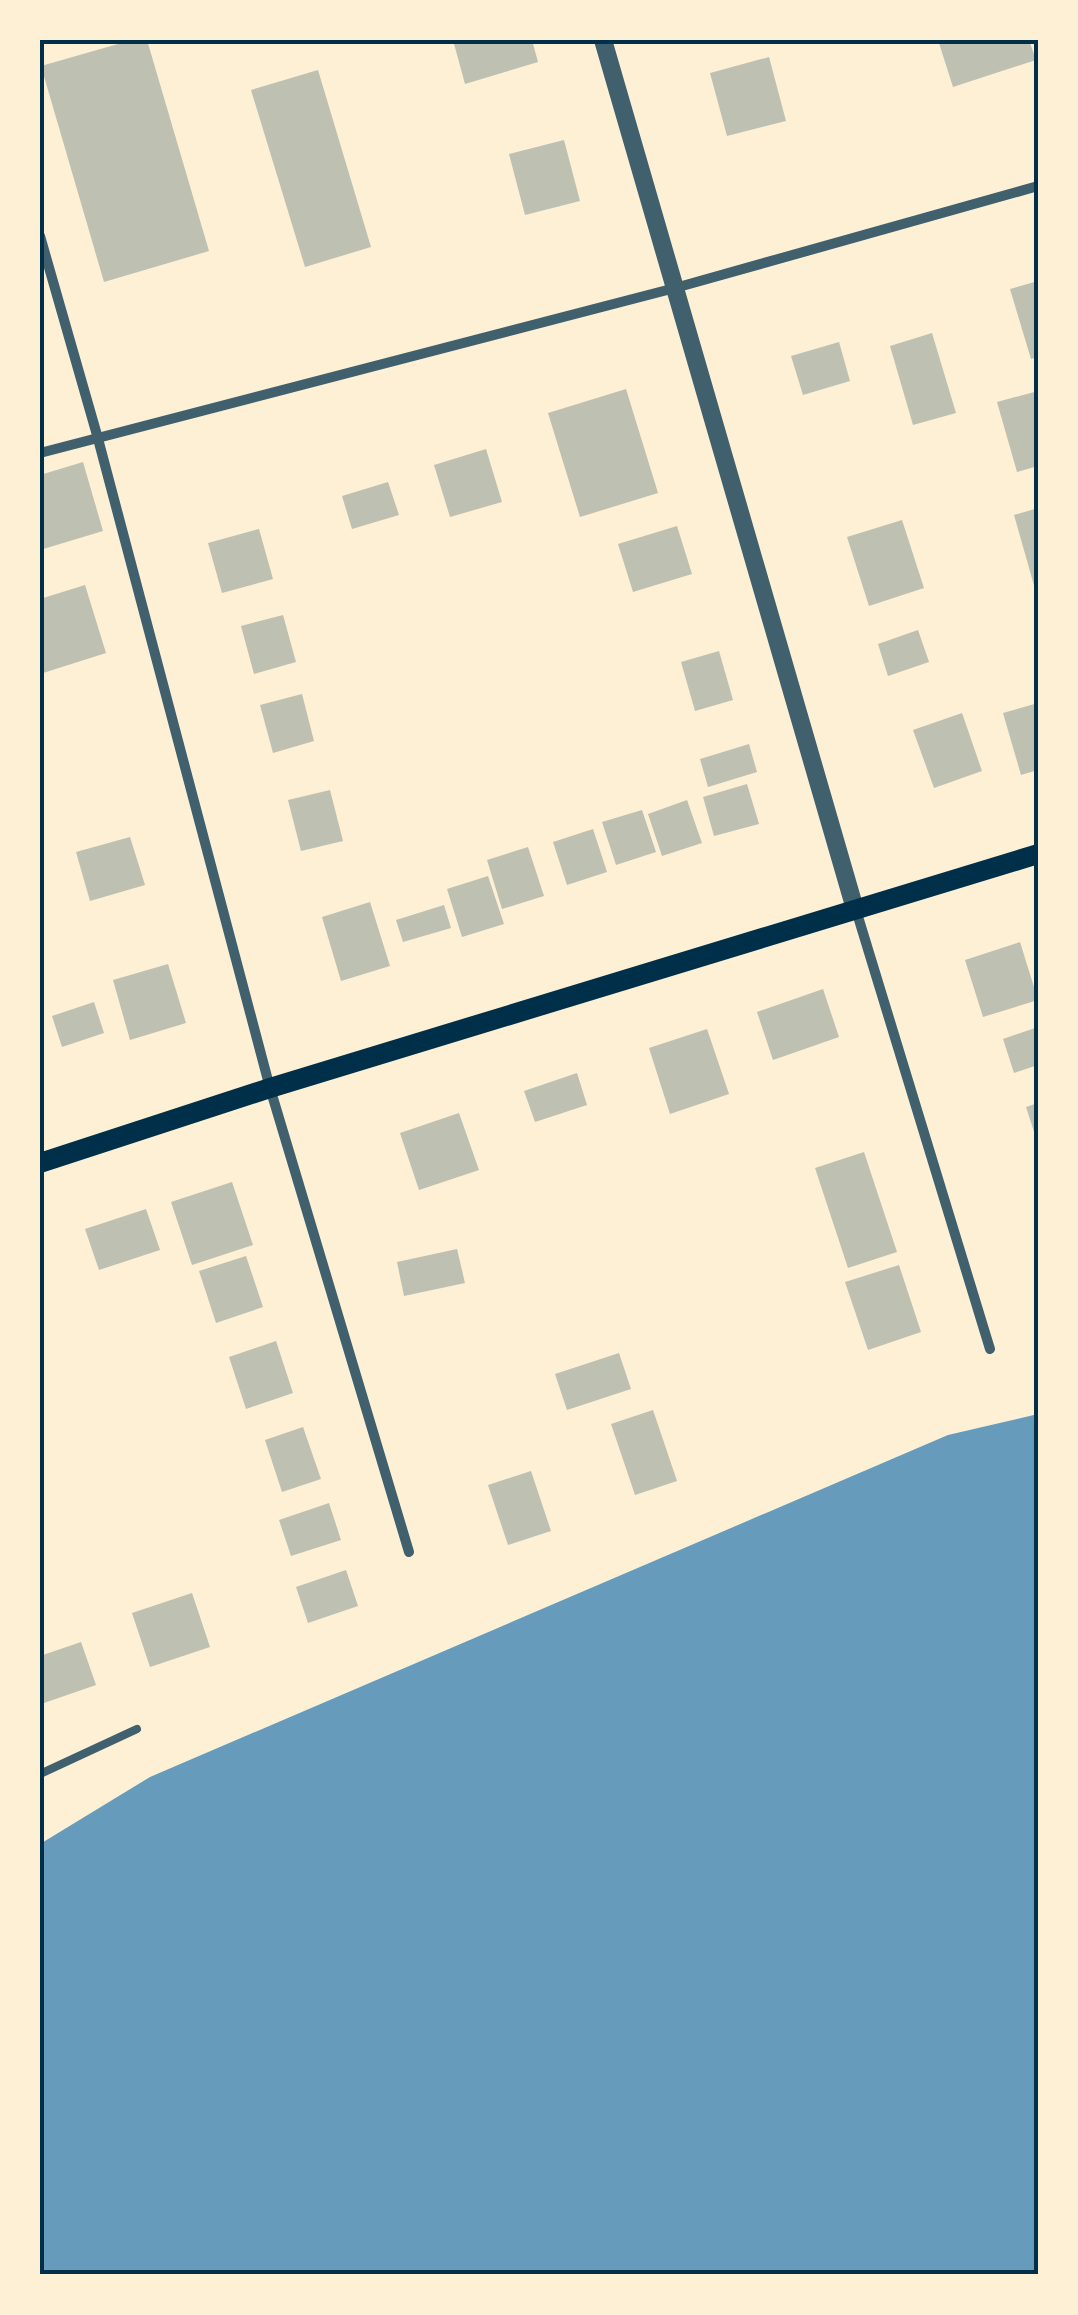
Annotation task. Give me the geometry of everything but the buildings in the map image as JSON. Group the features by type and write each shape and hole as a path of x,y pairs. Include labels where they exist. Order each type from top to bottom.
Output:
{"main road":[{"path":"40,1164 270,1088 1038,854"}],"street":[{"path":"603,40 855,908 990,1350"},
{"path":"40,452 675,288 1038,186"},
{"path":"40,236 98,435 270,1088 410,1552"}],"lane":[{"path":"40,1774 137,1729"}],"water":[{"path":"1038,1414 1038,2275 40,2275 40,1844 150,1777 948,1435"}]}
